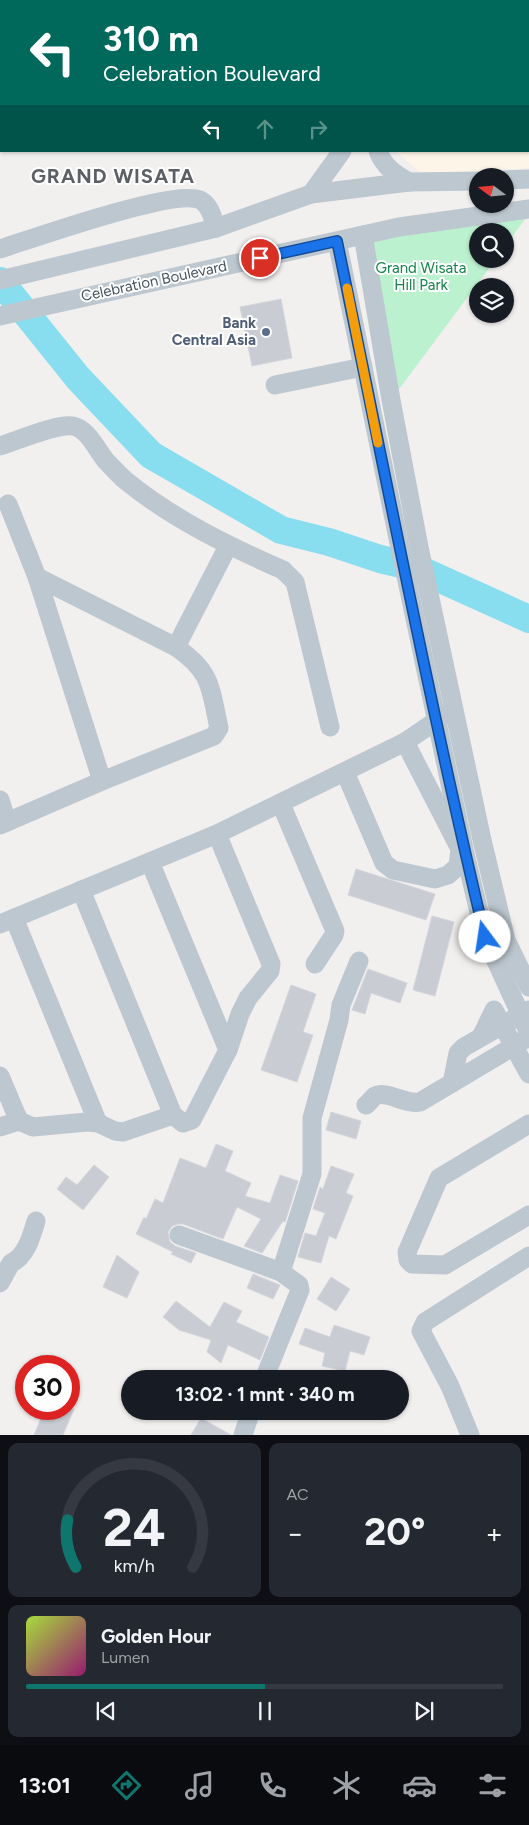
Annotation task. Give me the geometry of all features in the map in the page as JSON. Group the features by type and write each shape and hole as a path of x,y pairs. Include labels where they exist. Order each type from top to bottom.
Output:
{"street":[{"path":"311,194 341,152"},
{"path":"378,152 381,159 391,172 409,182"},
{"path":"514,180 529,179"},
{"path":"5,278 216,228 311,194 409,182 469,180"},
{"path":"0,249 152,203 188,198 202,200 208,207 216,228"},
{"name":"Celebration Boulevard","path":"0,316 399,227 529,209"},
{"path":"363,235 391,400 419,546 482,840 506,940 529,987"},
{"path":"337,241 406,580 465,854 485,937 525,1012 524,1039 529,1074"},
{"path":"275,384 363,367"},
{"path":"0,446 58,427 73,426 80,428 107,462 124,479 151,499 228,546 283,570 295,582 330,727"},
{"path":"8,504 37,577 102,781"},
{"path":"176,647 228,546"},
{"path":"0,800 4,823 214,736 219,728 210,685 202,668 176,647 37,577"},
{"path":"98,1123 7,921 217,834 281,804 406,742 454,709"},
{"path":"345,772 384,863 393,870 435,879 448,875 458,866 460,849 406,742"},
{"path":"281,804 335,931 315,964"},
{"path":"81,890 173,1115 183,1123 192,1120 228,1050 240,1014 248,998 270,971 271,964 217,834"},
{"path":"150,862 228,1050"},
{"path":"281,1272 312,1174 312,1118 339,1020 341,1004 359,961"},
{"path":"498,1018 500,992"},
{"path":"452,1082 458,1053 464,1047 481,1037 498,1018 525,1012"},
{"path":"498,1018 524,1039"},
{"path":"366,1105 375,1096 382,1094 414,1104 420,1102 524,1039"},
{"path":"0,1076 19,1122"},
{"path":"0,1127 19,1122 33,1127 81,1122 98,1123 115,1132 123,1132 173,1115"},
{"path":"529,1124 439,1178 407,1252 408,1260 412,1264 445,1265 529,1215"},
{"path":"0,1284 11,1262 18,1260 26,1246 36,1221"},
{"path":"179,1235 281,1272 299,1285 300,1290 268,1370"},
{"path":"470,1435 450,1386 421,1331 422,1326 529,1256"},
{"path":"242,1435 248,1420"}],"shaded area":[{"path":"397,152 529,152 529,168 469,168 469,172 423,175"}],"green space":[{"name":"Grand Wisata Hill Park","path":"529,214 514,234 514,223 469,223 469,268 489,268 482,278 469,278 469,295 391,400 363,235"}],"building":[{"name":"Bank Central Asia","path":"281,299 292,358 252,366 240,307"},
{"path":"356,869 435,894 426,920 348,895"},
{"path":"432,916 454,922 435,996 413,990"},
{"path":"368,969 407,983 400,1003 371,993 365,1014 352,1010"},
{"path":"291,985 316,994 303,1032 313,1035 297,1082 261,1070"},
{"path":"331,1112 361,1121 356,1139 326,1130"},
{"path":"216,1144 233,1151 225,1171 251,1183 245,1196 270,1203 280,1175 298,1181 285,1222 283,1221 262,1253 244,1246 261,1219 237,1207 223,1239 183,1224 172,1226 168,1232 170,1242 175,1246 196,1253 191,1263 136,1234 144,1217 146,1219 155,1199 163,1203 180,1158 206,1168"},
{"path":"94,1165 109,1177 83,1210 57,1189 66,1177 77,1185"},
{"path":"331,1166 354,1174 346,1193 353,1196 336,1239 329,1236 321,1263 298,1257 305,1233 316,1236 325,1213 313,1209 320,1187 323,1189"},
{"path":"117,1255 139,1272 127,1298 103,1287"},
{"path":"253,1274 280,1285 273,1299 247,1288"},
{"path":"331,1277 350,1289 336,1311 317,1299"},
{"path":"176,1301 210,1327 224,1302 242,1311 236,1322 269,1337 260,1360 228,1345 221,1363 207,1352 211,1340 179,1330 163,1317"},
{"path":"334,1325 370,1337 364,1355 350,1351 345,1370 340,1370 322,1366 325,1353 299,1344 305,1328 330,1337"},
{"path":"40,1420 69,1420 63,1435 34,1435"},
{"path":"200,1420 205,1420 231,1435 191,1435"}],"waterway":[{"path":"0,281 78,378 151,455 281,530 414,567 529,619"}],"slow traffic":[{"path":"347,288 378,443"}],"place":[{"name":"Bank Central Asia","path":"266,332"}],"district":[{"name":"GRAND WISATA","path":"113,176"}],"route":[{"path":"260,258 337,241 403,564 465,854 485,937"}]}
